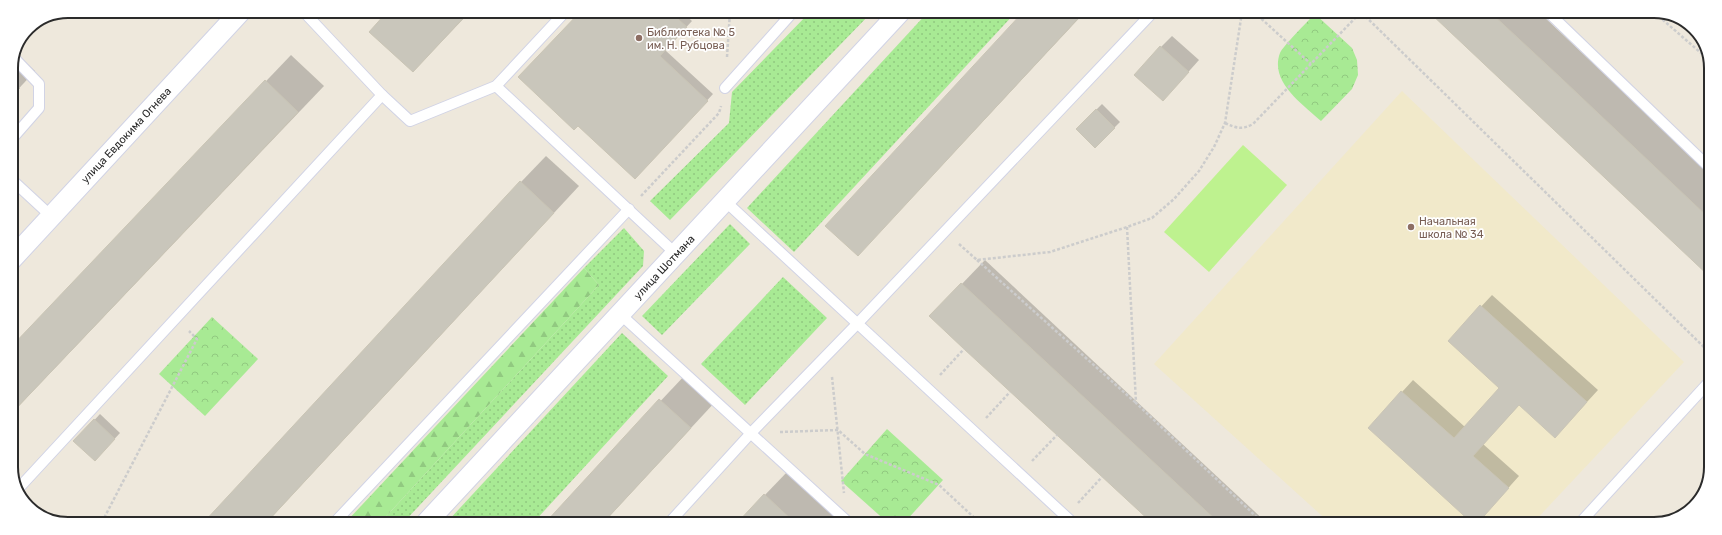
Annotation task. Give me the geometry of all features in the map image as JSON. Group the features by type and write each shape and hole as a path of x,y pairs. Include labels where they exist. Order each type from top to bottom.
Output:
{"street":[{"name":"улица Евдокима Огнева","path":"18,252 235,18"},
{"name":"улица Шотмана","path":"432,517 893,18"}],"lane":[{"path":"309,18 382,95 410,121 496,86 559,18"},
{"path":"725,88 788,18"},
{"path":"674,517 751,433 857,324 1146,18"},
{"path":"1554,18 1704,162"},
{"path":"18,63 39,84 39,108 18,132"},
{"path":"496,86 676,254"},
{"path":"22,485 382,95"},
{"path":"18,185 51,216"},
{"path":"725,200 1065,516"},
{"path":"340,517 628,209"},
{"path":"620,314 843,517"},
{"path":"1585,517 1704,387"}],"path":[{"path":"628,209 719,113 725,88 730,18"},
{"path":"977,260 1050,252 1152,218 1174,199 1200,171 1214,147 1224,123 1241,18"},
{"path":"1261,18 1311,64"},
{"path":"1224,123 1237,128 1245,128 1253,124 1356,18"},
{"path":"1366,18 1704,347"},
{"path":"1661,18 1701,53"},
{"path":"1127,227 1136,403"},
{"path":"963,248 1136,403 1257,517"},
{"path":"105,517 197,339 175,319"},
{"path":"927,388 964,349"},
{"path":"830,352 847,517"},
{"path":"973,431 1010,392"},
{"path":"777,432 838,430 865,454 939,485 974,517"},
{"path":"1020,474 1057,435"},
{"path":"1065,516 1102,477"}],"shaded area":[{"name":"Начальная школа № 34","path":"1402,91 1684,362 1539,517 1323,517 1154,364"}],"green space":[{"path":"804,18 866,18 670,220 650,201 729,123 732,92"},
{"path":"922,18 1010,18 794,252 747,208"},
{"path":"1311,18 1319,18 1352,48 1357,60 1358,75 1352,89 1321,121 1290,92 1279,74 1278,64 1280,53"},
{"path":"1243,145 1287,185 1209,272 1164,232"},
{"path":"730,224 750,244 662,335 642,316"},
{"path":"624,228 644,251 643,266 409,517 386,517 599,285 584,268"},
{"path":"584,268 599,285 386,517 351,517"},
{"path":"783,277 827,318 745,405 701,364"},
{"path":"212,317 258,359 205,416 159,374"},
{"path":"622,333 668,376 539,517 452,517"},
{"path":"887,429 943,480 909,517 881,517 841,481"}],"building":[{"path":"382,18 463,18 413,72 369,32"},
{"path":"574,18 677,18 687,27 660,56 708,101 635,179 578,126 574,130 518,77"},
{"path":"1017,18 1078,18 858,256 825,226"},
{"path":"1435,18 1496,18 1561,78 1704,213 1704,271"},
{"path":"1160,46 1189,72 1163,101 1134,75"},
{"path":"265,80 298,112 18,407 18,340"},
{"path":"1096,109 1115,128 1095,148 1076,129"},
{"path":"520,181 554,213 272,517 209,517"},
{"path":"961,283 1213,517 1146,517 929,316"},
{"path":"1480,305 1587,402 1555,438 1519,405 1473,456 1509,488 1483,517 1465,517 1368,428 1401,391 1454,438 1499,388 1448,341"},
{"path":"659,399 691,428 609,517 551,517"},
{"path":"94,419 115,439 95,461 73,441"},
{"path":"764,494 789,517 743,517"}],"place":[{"name":"Библиотека № 5 им. Н. Рубцова","path":"639,38"},
{"name":"Начальная школа № 34","path":"1411,227"}]}
